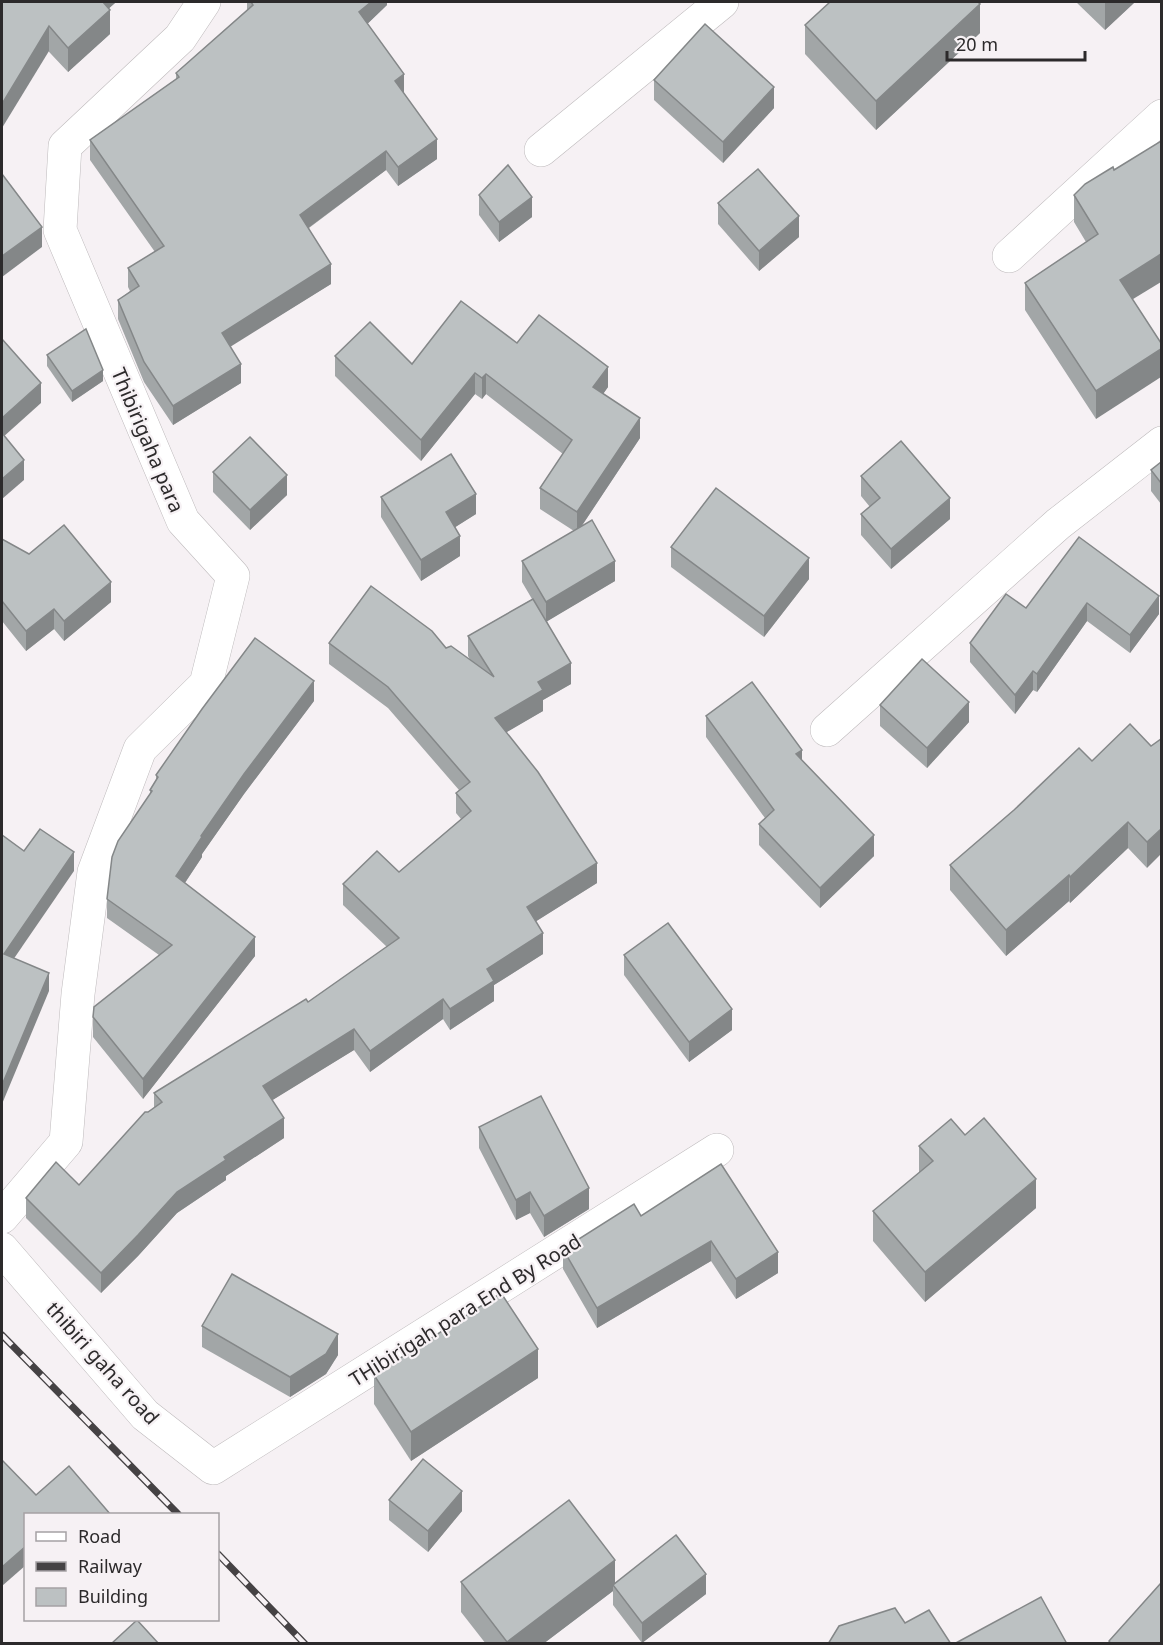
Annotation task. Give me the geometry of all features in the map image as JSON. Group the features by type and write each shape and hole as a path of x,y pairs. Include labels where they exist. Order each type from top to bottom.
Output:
{"street":[{"name":"Thibirigaha para","path":"2,1217 66,1142 78,994 94,872 140,749 206,684 233,576 183,521 60,230 65,146 180,38 204,2"},
{"path":"541,150 722,2"},
{"path":"1009,256 1161,116"},
{"path":"827,730 1058,524 1161,443"},
{"name":"THibirigah para End By Road","path":"213,1468 717,1150"},
{"name":"thibiri gaha road","path":"2,1249 145,1416 213,1468"}],"building":[{"path":"2,2 103,2 110,10 68,48 49,26 2,104"},
{"path":"251,2 371,2 359,12 404,74 395,81 437,139 398,167 386,151 300,215 331,264 222,333 241,364 173,406 144,362 118,300 139,286 128,268 164,246 90,140 179,77 176,73 253,5"},
{"path":"830,2 978,2 980,4 876,101 805,25"},
{"path":"705,24 774,87 723,142 654,80"},
{"path":"1161,141 1161,254 1120,280 1161,343 1161,349 1096,391 1025,283 1098,234 1074,195 1085,184 1113,167 1114,170"},
{"path":"508,165 532,197 499,222 479,195"},
{"path":"758,169 799,216 759,251 718,203"},
{"path":"2,174 42,227 2,256"},
{"path":"461,301 517,343 539,315 608,367 593,387 640,418 577,512 540,488 572,440 486,374 482,378 475,373 421,440 335,356 370,322 412,364"},
{"path":"86,329 103,370 72,391 47,355"},
{"path":"2,339 41,383 2,418"},
{"path":"2,433 24,460 2,479"},
{"path":"250,437 287,475 250,510 213,472"},
{"path":"901,441 950,498 891,549 861,514 880,498 861,476"},
{"path":"451,454 476,494 446,512 460,536 421,560 381,497"},
{"path":"1161,462 1161,483 1151,470"},
{"path":"716,488 809,558 764,616 671,547"},
{"path":"592,520 615,561 546,602 522,561"},
{"path":"64,525 111,582 64,621 54,609 26,631 2,601 2,539 29,554"},
{"path":"1079,537 1159,596 1130,635 1087,603 1037,674 1033,671 1015,695 970,643 1006,594 1026,608"},
{"path":"371,586 432,631 446,648 451,646 494,677 468,636 533,599 571,663 538,682 543,690 495,718 538,772 597,863 527,907 543,933 487,969 494,981 450,1009 443,999 370,1051 354,1029 263,1086 284,1118 224,1157 226,1160 177,1192 101,1273 26,1198 56,1162 79,1185 145,1112 162,1102 154,1093 306,999 308,1002 399,938 343,884 377,851 399,872 471,811 456,793 470,782 388,687 329,643"},
{"path":"255,638 314,681 244,774 176,876 255,937 143,1079 93,1017 94,1007 172,945 107,899 112,857 118,841 152,791 150,790 158,777 156,775"},
{"path":"922,659 969,702 927,748 880,705"},
{"path":"752,682 802,750 796,754 874,835 820,888 759,824 774,810 706,716"},
{"path":"1130,724 1151,746 1161,739 1161,829 1147,842 1128,822 1070,877 1069,875 1006,930 950,865 1014,810 1079,748 1092,761"},
{"path":"40,829 74,852 4,954 49,973 2,1085 2,835 24,851"},
{"path":"668,923 732,1009 689,1042 624,955"},
{"path":"541,1096 589,1188 544,1216 530,1192 516,1200 479,1127"},
{"path":"984,1118 1036,1179 925,1272 873,1211 933,1161 919,1146 951,1119 965,1135"},
{"path":"721,1164 778,1252 736,1279 711,1241 597,1308 563,1249 634,1204 641,1216"},
{"path":"232,1274 338,1334 326,1354 290,1377 202,1326"},
{"path":"501,1293 538,1349 411,1432 374,1375"},
{"path":"423,1459 462,1491 428,1531 389,1500"},
{"path":"2,1460 36,1495 69,1466 109,1513 24,1513 24,1548 2,1567"},
{"path":"569,1500 615,1560 507,1642 461,1582"},
{"path":"676,1535 706,1574 642,1623 613,1585"},
{"path":"1161,1583 1161,1644 1111,1644 1109,1641"},
{"path":"1041,1597 1067,1644 954,1644"},
{"path":"895,1608 905,1623 929,1610 951,1644 828,1644 839,1626"},
{"path":"138,1621 159,1644 111,1644"}],"railway":[{"path":"2,1335 177,1513"},
{"path":"219,1555 305,1644"}]}
